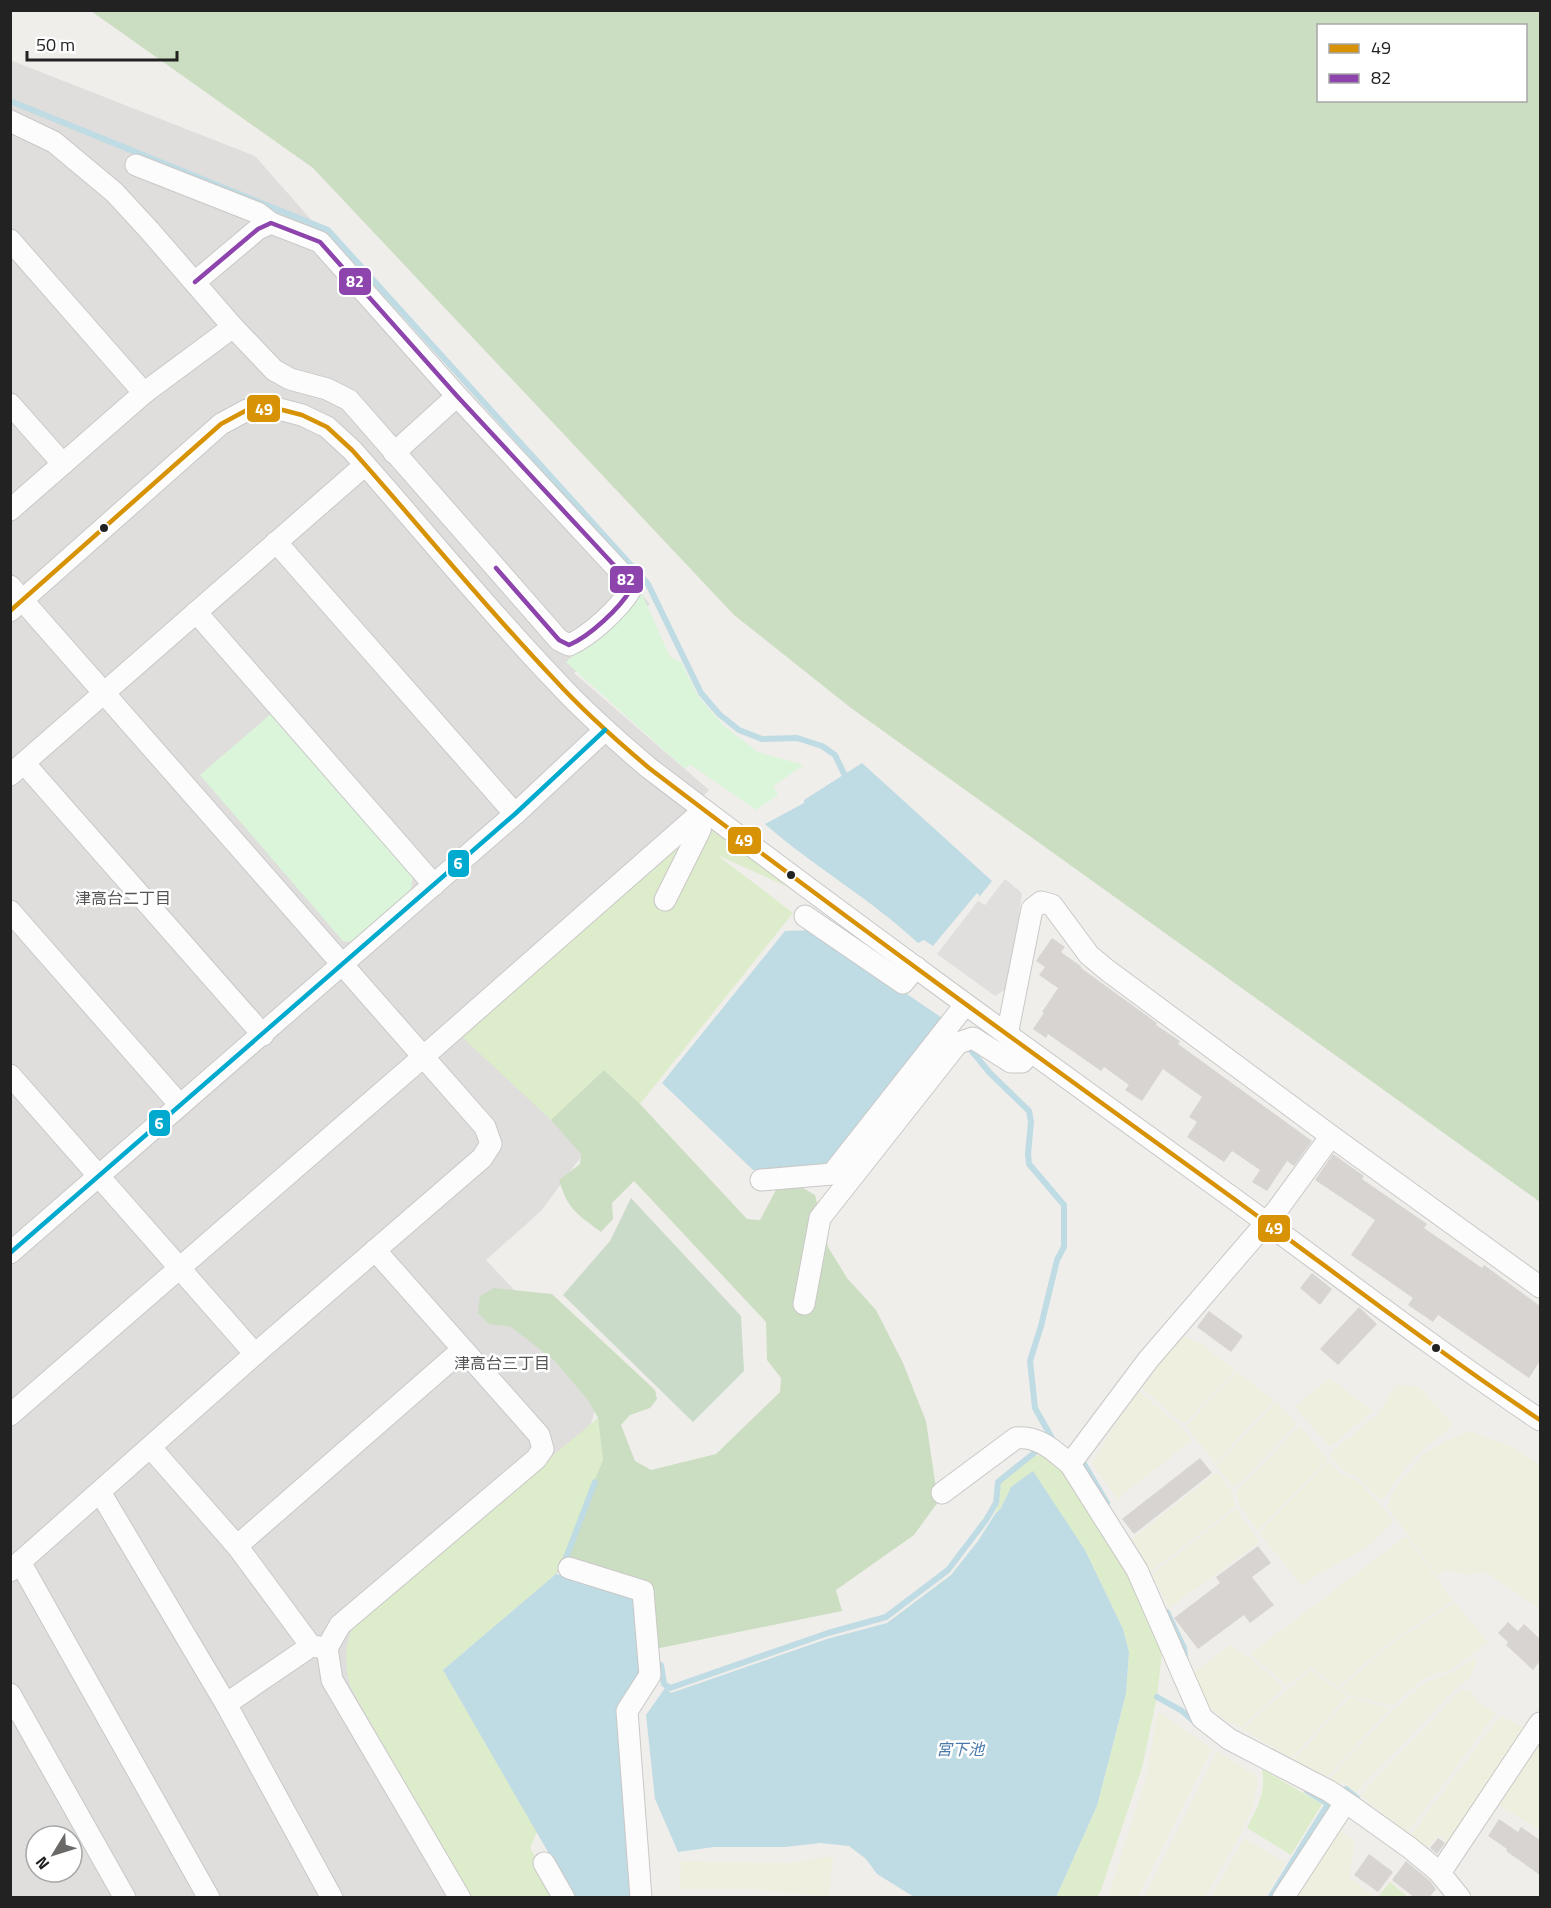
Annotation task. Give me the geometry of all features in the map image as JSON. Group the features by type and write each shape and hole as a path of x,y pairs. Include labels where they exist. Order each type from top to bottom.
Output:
{"street":[{"path":"10,122 54,142 114,192 274,370 290,379 327,389 349,400 559,640 569,645 578,641 624,602 631,589 625,577 457,396 320,242 271,223 258,213 136,165"},
{"path":"195,282 258,229 271,223"},
{"path":"10,240 144,393"},
{"path":"10,510 144,393 233,327"},
{"path":"394,453 457,396"},
{"path":"10,404 63,464"},
{"path":"209,1898 15,1566 482,1158 491,1144 485,1127 105,692 14,599 221,424 247,410 275,408 302,415 327,427 365,465 556,682 605,730 649,768 916,966 965,1005 1266,1222 1467,1372 1540,1420"},
{"path":"263,1035 17,769 365,465"},
{"path":"276,542 515,814"},
{"path":"196,612 434,885"},
{"path":"13,1245 100,1176 263,1035 515,814 605,730"},
{"path":"665,900 700,830 704,810"},
{"path":"13,1409 181,1268 704,810"},
{"path":"1007,1035 1032,909 1041,902 1052,905 1089,955 1331,1136 1540,1287"},
{"path":"10,912 180,1105"},
{"path":"804,916 903,983 916,966"},
{"path":"761,1180 832,1174 965,1005"},
{"path":"804,1304 820,1218 958,1044 973,1038 1011,1062 1022,1062 1031,1052"},
{"path":"10,1075 255,1354"},
{"path":"1074,1459 1148,1360 1266,1222 1331,1136"},
{"path":"226,1704 319,1647 340,1625 536,1460 543,1449 539,1435 375,1250"},
{"path":"237,1546 462,1350"},
{"path":"942,1493 1016,1438 1028,1437 1074,1459 1137,1570 1203,1718 1229,1738 1338,1798 1442,1869 1460,1898"},
{"path":"151,1448 237,1546 319,1647 333,1680 460,1898"},
{"path":"100,1492 226,1704 332,1898"},
{"path":"568,1568 643,1590 650,1675 627,1712 641,1898"},
{"path":"10,1694 125,1898"},
{"path":"1442,1869 1540,1724"},
{"path":"1283,1898 1338,1798"},
{"path":"544,1863 564,1898"}],"shaded area":[{"path":"10,60 255,156 650,604 574,673 709,790 500,1018 603,1127 541,1211 486,1260 603,1384 579,1463 368,1643 516,1897 11,1897"},
{"path":"1005,879 1022,893 1008,988 995,996 937,954 978,901 985,905"}],"green space":[{"path":"91,11 1540,11 1540,1202 851,708 734,615 313,168"},
{"path":"642,594 670,657 681,662 698,696 724,726 758,752 804,765 773,786 778,795 756,810 691,765 684,768 566,662"},
{"path":"273,712 413,876 411,890 350,942 343,941 200,775"},
{"path":"711,830 793,889 717,855 793,913 640,1104 604,1070 551,1120 460,1035 690,837"},
{"path":"604,1070 640,1104 747,1219 760,1220 776,1190 796,1184 815,1195 828,1247 847,1278 876,1310 903,1363 926,1421 938,1502 914,1535 836,1590 842,1611 655,1649 569,1562 556,1574 603,1460 598,1418 588,1400 554,1360 511,1327 489,1324 478,1313 480,1296 494,1288 552,1294 655,1390 657,1399 650,1408 630,1415 621,1425 635,1461 651,1470 716,1454 780,1392 781,1378 767,1360 766,1322 634,1181 612,1203 613,1219 601,1232 580,1216 566,1198 559,1180 580,1164 581,1154 551,1120"},
{"path":"631,1198 741,1316 744,1371 693,1422 563,1295 610,1241"},
{"path":"1179,1334 1201,1344 1235,1370 1184,1424 1139,1386"},
{"path":"1237,1372 1274,1400 1215,1463 1186,1426"},
{"path":"1329,1378 1373,1411 1330,1447 1295,1407"},
{"path":"1396,1385 1418,1386 1454,1425 1421,1451 1406,1467 1382,1501 1360,1479 1342,1470 1329,1454 1378,1414"},
{"path":"1136,1389 1181,1427 1192,1440 1117,1499 1092,1463"},
{"path":"1276,1402 1297,1424 1234,1488 1216,1466"},
{"path":"598,1418 603,1460 556,1574 443,1670 537,1832 530,1848 559,1897 469,1897 350,1686 346,1661 349,1637 355,1621"},
{"path":"1300,1426 1328,1460 1258,1531 1240,1506 1236,1492"},
{"path":"1470,1431 1515,1448 1540,1465 1540,1609 1486,1572 1466,1575 1447,1570 1436,1575 1387,1506 1394,1490 1424,1454"},
{"path":"1045,1455 1062,1471 1131,1572 1163,1644 1157,1697 1142,1768 1097,1897 1056,1897 1097,1806 1126,1695 1129,1652 1123,1629 1085,1550 1033,1472 1011,1487 1001,1508 995,1514 1001,1482 1034,1456"},
{"path":"1329,1461 1339,1473 1359,1482 1393,1521 1366,1548 1315,1576 1302,1586 1259,1533"},
{"path":"1217,1472 1231,1490 1236,1506 1151,1571 1132,1539"},
{"path":"1236,1509 1260,1542 1169,1608 1152,1574"},
{"path":"1406,1536 1453,1601 1391,1641 1338,1687 1311,1667 1287,1685 1250,1654"},
{"path":"1455,1603 1488,1642 1452,1669 1425,1678 1392,1705 1351,1696 1340,1689 1392,1643"},
{"path":"1229,1645 1249,1657 1283,1687 1241,1728 1220,1717 1203,1701 1191,1675"},
{"path":"1474,1658 1477,1662 1469,1679 1456,1688 1356,1792 1344,1783 1335,1785 1327,1781 1394,1709 1426,1682 1454,1672"},
{"path":"1310,1670 1347,1696 1292,1758 1242,1729"},
{"path":"1461,1690 1470,1691 1480,1704 1496,1713 1407,1833 1360,1795"},
{"path":"1350,1698 1390,1708 1325,1779 1294,1759"},
{"path":"1158,1711 1212,1749 1138,1897 1108,1897 1147,1774"},
{"path":"1500,1716 1532,1731 1454,1847 1438,1835 1426,1850 1410,1836"},
{"path":"1540,1740 1540,1830 1497,1804"},
{"path":"1217,1751 1258,1777 1253,1806 1242,1832 1205,1897 1144,1897"},
{"path":"1262,1769 1322,1804 1291,1855 1247,1828 1262,1793"},
{"path":"1339,1829 1355,1842 1349,1877 1374,1896 1297,1898"},
{"path":"1244,1838 1286,1863 1265,1897 1211,1897"},
{"path":"833,1856 829,1897 752,1889 680,1889 681,1861 790,1863"},
{"path":"1390,1882 1408,1897 1378,1897"}],"water":[{"path":"862,763 992,881 980,896 977,893 933,946 924,940 918,943 765,824 804,803 804,800"},
{"path":"813,930 945,1020 830,1163 753,1170 662,1083 785,931"},
{"name":"宮下池","path":"1033,1471 1085,1550 1123,1629 1129,1652 1126,1694 1097,1806 1056,1897 914,1897 877,1874 866,1859 849,1846 820,1843 785,1847 714,1847 678,1852 655,1799 646,1715 665,1688 671,1693 827,1639 887,1623 951,1575 1001,1508 1011,1487"},
{"path":"556,1574 636,1595 642,1678 622,1706 633,1897 574,1897 443,1670"}],"building":[{"path":"1052,938 1065,947 1061,952 1180,1041 1178,1044 1312,1141 1294,1166 1287,1161 1267,1191 1252,1182 1260,1170 1232,1151 1224,1162 1187,1137 1197,1122 1189,1117 1202,1097 1163,1069 1142,1101 1125,1090 1129,1085 1104,1067 1101,1071 1048,1034 1046,1038 1033,1029 1058,988 1039,975 1045,967 1036,961"},
{"path":"1333,1154 1364,1176 1362,1179 1427,1224 1424,1228 1482,1268 1484,1265 1540,1306 1540,1361 1529,1378 1438,1315 1433,1322 1408,1305 1413,1298 1351,1255 1375,1220 1315,1180"},
{"path":"1312,1273 1332,1289 1320,1305 1300,1288"},
{"path":"1359,1307 1377,1324 1338,1365 1320,1349"},
{"path":"1209,1311 1243,1336 1231,1352 1197,1327"},
{"path":"1200,1458 1212,1473 1134,1534 1122,1519"},
{"path":"1258,1546 1271,1563 1252,1577 1274,1605 1250,1623 1244,1615 1198,1649 1174,1618 1220,1583 1216,1577"},
{"path":"1508,1622 1518,1631 1524,1624 1540,1639 1540,1661 1533,1670 1506,1645 1508,1642 1498,1633"},
{"path":"1499,1819 1518,1832 1521,1827 1540,1840 1540,1875 1488,1836"},
{"path":"1438,1838 1445,1843 1437,1854 1430,1848"},
{"path":"1369,1854 1393,1872 1378,1892 1354,1875"},
{"path":"1406,1861 1436,1889 1429,1898 1415,1898 1392,1880"}],"waterway":[{"path":"10,101 328,230 648,584 701,693 719,714 739,730 762,739 797,738 822,746 835,755 847,780"},
{"path":"971,1050 989,1072 1029,1111 1031,1122 1029,1164 1064,1205 1064,1247 1057,1260 1030,1361 1035,1408 1053,1440"},
{"path":"657,1665 661,1665 664,1684 670,1688 828,1633 886,1617 948,1570 996,1503 998,1482 1039,1449"},
{"path":"1079,1458 1107,1503"},
{"path":"564,1563 595,1482"},
{"path":"1167,1612 1184,1648 1185,1657"},
{"path":"1157,1697 1182,1711 1196,1723"},
{"path":"1307,1791 1328,1804 1346,1789 1357,1798"},
{"path":"1270,1898 1328,1804"}],"transit line":[{"name":"82","path":"195,282 258,229 271,223 320,242 457,396 625,577 631,589 604,621 569,645 559,640 496,568"},
{"name":"49","path":"10,611 221,424 247,410 275,408 302,415 327,427 352,450 503,624 566,692 600,726 649,768 938,984 1422,1338 1540,1420"},
{"name":"6","path":"10,1253 515,814 605,730"}],"district":[{"name":"津高台二丁目","path":"123,898"},
{"name":"津高台三丁目","path":"502,1363"}]}
